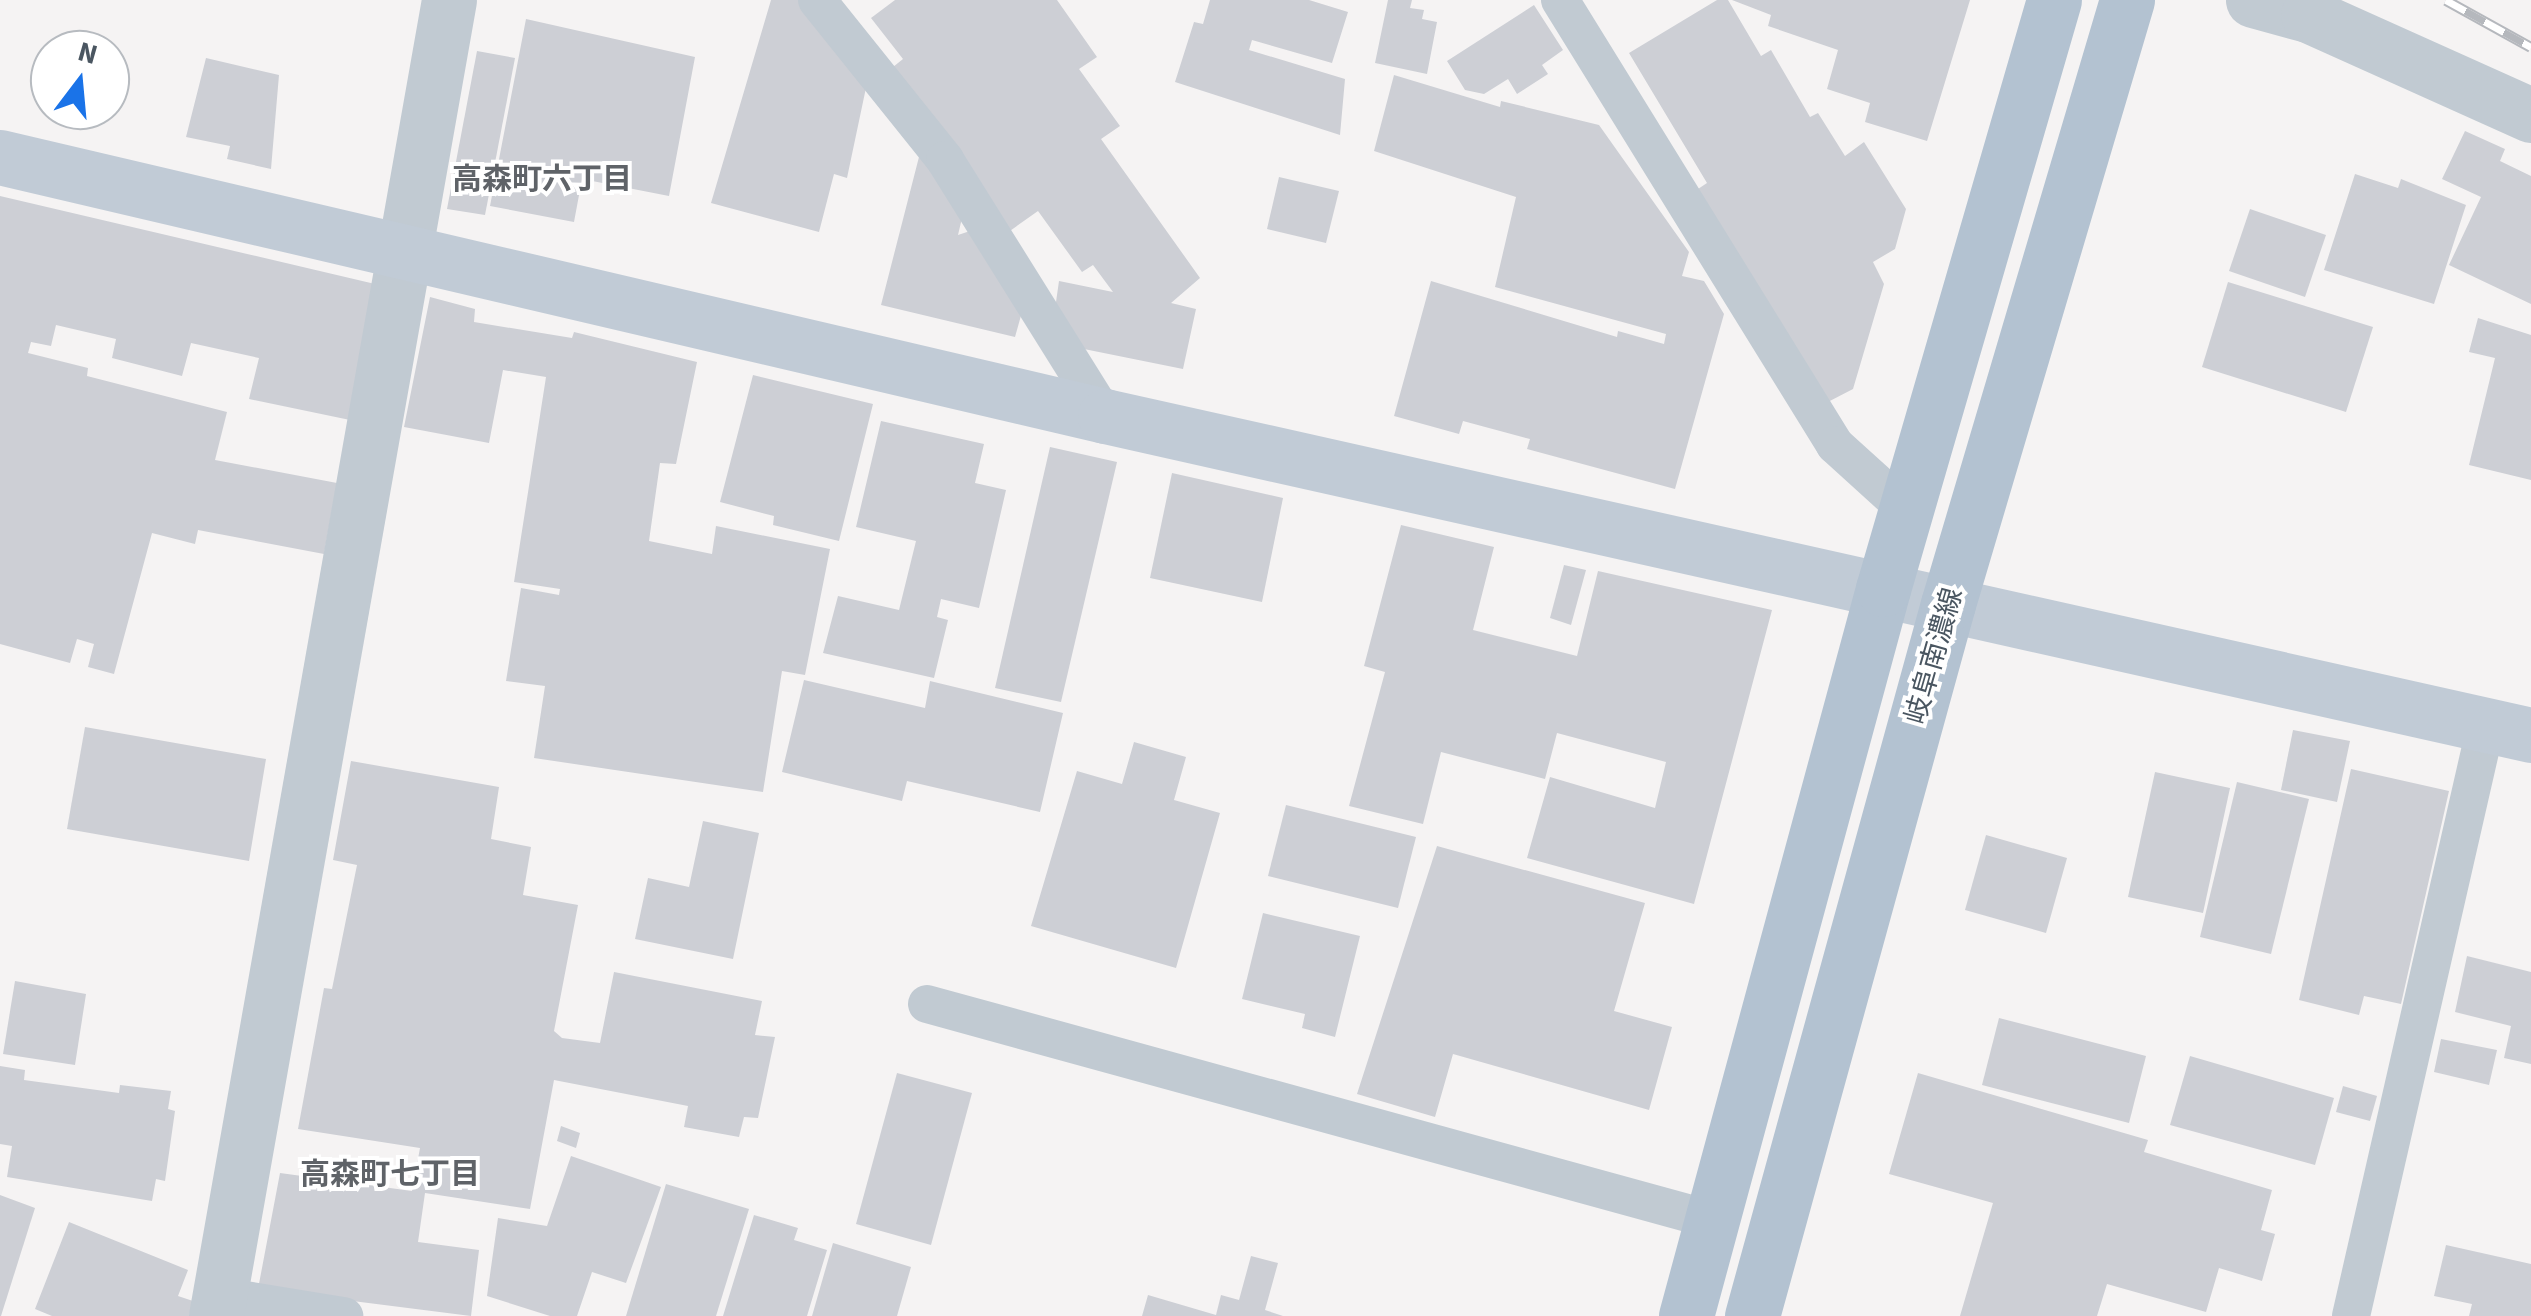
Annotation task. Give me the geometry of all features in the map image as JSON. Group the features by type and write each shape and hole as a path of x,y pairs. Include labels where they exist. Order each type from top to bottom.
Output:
{"main road":[{"path":"1686,1316 1883,589 1910,512 2054,0"},
{"name":"岐阜南濃線","path":"1752,1316 1948,604 2127,0"}],"street":[{"path":"218,1306 408,254 449,0"},
{"path":"2253,0 2308,15 2531,114"},
{"path":"0,156 1105,416 2508,730"}],"lane":[{"path":"817,0 945,160 1105,416"},
{"path":"1560,0 1835,445 1910,512"},
{"path":"2350,1316 2508,730"},
{"path":"926,1004 1713,1220"},
{"path":"218,1306 344,1316"}],"building":[{"path":"771,0 801,0 867,83 847,178 834,174 819,232 711,203"},
{"path":"895,0 1057,0 1097,57 1079,69 1120,126 1101,139 1200,278 1171,303 1196,309 1183,369 1079,348 1055,309 1059,281 1113,292 1093,265 1082,272 1038,211 1007,233 893,67 903,59 871,18"},
{"path":"1210,0 1309,0 1348,12 1332,63 1252,40 1249,50 1345,79 1340,135 1175,82 1194,22 1203,24"},
{"path":"1388,0 1412,0 1410,8 1424,10 1422,19 1437,22 1427,74 1375,63"},
{"path":"1717,0 1728,0 1761,56 1771,50 1810,117 1818,113 1845,156 1864,142 1906,209 1895,249 1873,262 1884,284 1853,389 1824,404 1695,191 1707,183 1629,53"},
{"path":"1732,0 1970,0 1927,141 1865,122 1870,103 1827,89 1838,50 1768,26 1771,15"},
{"path":"1534,5 1563,50 1542,65 1548,74 1517,94 1508,79 1484,94 1465,90 1447,61"},
{"path":"526,19 695,57 669,196 582,179 574,222 490,206"},
{"path":"477,51 515,58 485,215 447,209"},
{"path":"206,58 279,75 271,169 227,159 230,146 186,137"},
{"path":"1394,75 1500,107 1501,101 1599,125 1689,252 1682,276 1704,281 1724,314 1675,489 1527,449 1530,439 1463,421 1459,434 1394,416 1431,281 1617,337 1618,331 1664,344 1666,334 1495,287 1516,197 1374,151"},
{"path":"2465,131 2505,149 2500,161 2531,176 2531,304 2449,265 2481,197 2442,179"},
{"path":"920,153 962,218 958,235 970,231 1022,312 1015,337 881,305"},
{"path":"2355,174 2398,188 2401,179 2466,205 2434,304 2324,270"},
{"path":"1279,177 1339,191 1326,243 1267,229"},
{"path":"0,196 375,284 350,420 249,399 259,358 191,343 182,376 112,358 116,339 56,325 51,346 31,342 28,353 88,368 87,376 227,412 215,460 337,483 324,554 198,530 195,544 152,533 114,674 88,667 94,644 77,639 70,663 0,644"},
{"path":"2250,209 2326,235 2305,297 2229,271"},
{"path":"2228,282 2373,327 2346,412 2202,367"},
{"path":"430,297 475,309 474,322 572,338 574,332 697,362 676,464 660,463 649,541 712,554 716,526 830,549 805,675 782,671 763,792 534,758 545,686 506,681 521,588 559,595 560,589 514,582 546,377 503,370 489,443 404,427"},
{"path":"2478,318 2531,335 2531,480 2469,465 2495,358 2469,352"},
{"path":"753,375 873,404 839,541 773,525 774,516 720,502"},
{"path":"881,421 984,444 975,483 1006,490 979,608 941,599 937,617 948,620 934,678 823,653 838,596 899,610 916,541 856,527"},
{"path":"1050,447 1117,462 1061,702 995,688"},
{"path":"1172,473 1283,498 1262,602 1150,578"},
{"path":"1401,525 1494,547 1473,630 1577,656 1598,571 1772,610 1694,904 1527,858 1550,777 1655,808 1666,762 1557,733 1545,779 1441,752 1423,824 1349,806 1385,672 1364,666"},
{"path":"1564,565 1586,570 1571,625 1550,618"},
{"path":"804,680 925,708 930,681 1063,713 1040,812 907,781 902,801 782,772"},
{"path":"85,727 266,759 249,861 67,829"},
{"path":"2293,730 2350,741 2337,802 2281,790"},
{"path":"1134,742 1186,757 1174,800 1220,813 1176,968 1031,926 1077,771 1122,784"},
{"path":"351,761 499,787 491,839 531,847 523,895 578,905 554,1031 562,1038 600,1043 614,972 762,1001 755,1035 775,1037 758,1118 744,1117 739,1137 684,1127 688,1106 554,1080 530,1209 425,1193 418,1242 479,1250 471,1316 258,1289 280,1173 412,1191 420,1148 298,1129 324,988 332,989 357,865 333,860"},
{"path":"2351,769 2449,791 2401,1004 2364,996 2359,1015 2299,1000"},
{"path":"2155,772 2230,788 2203,913 2128,897"},
{"path":"2237,782 2309,799 2271,954 2200,937"},
{"path":"1286,805 1416,837 1398,908 1268,876"},
{"path":"703,821 759,833 733,959 635,939 648,878 689,887"},
{"path":"1986,835 2067,858 2046,933 1965,910"},
{"path":"1437,846 1645,903 1614,1011 1672,1027 1649,1110 1453,1054 1435,1117 1357,1094"},
{"path":"1263,913 1360,936 1335,1037 1302,1028 1305,1014 1242,999"},
{"path":"2467,956 2531,972 2531,1064 2504,1058 2511,1026 2455,1012"},
{"path":"15,981 86,994 75,1065 3,1054"},
{"path":"1999,1018 2146,1056 2129,1123 1982,1085"},
{"path":"2441,1039 2497,1050 2489,1085 2434,1072"},
{"path":"2190,1056 2334,1098 2315,1165 2170,1125"},
{"path":"0,1066 25,1070 24,1080 119,1093 120,1085 171,1091 168,1109 175,1111 165,1181 156,1179 152,1201 7,1177 12,1146 0,1144"},
{"path":"897,1073 972,1093 931,1245 856,1224"},
{"path":"1918,1073 2148,1140 2144,1152 2272,1190 2261,1230 2275,1234 2262,1281 2219,1268 2206,1312 2107,1284 2097,1316 1960,1316 1993,1203 1889,1174"},
{"path":"2343,1086 2377,1096 2370,1121 2336,1112"},
{"path":"561,1126 580,1133 576,1148 557,1141"},
{"path":"571,1156 661,1187 626,1283 592,1272 577,1316 550,1316 487,1296 498,1218 547,1226"},
{"path":"666,1184 749,1209 716,1316 626,1316"},
{"path":"0,1195 35,1208 1,1316 0,1316"},
{"path":"754,1215 798,1228 794,1240 827,1250 807,1316 723,1316"},
{"path":"69,1222 188,1270 178,1296 193,1301 189,1316 52,1316 35,1309"},
{"path":"833,1243 911,1267 897,1316 812,1316"},
{"path":"2446,1245 2531,1264 2531,1316 2469,1316 2472,1304 2434,1296"},
{"path":"1251,1256 1278,1263 1265,1310 1283,1316 1142,1316 1148,1295 1216,1315 1221,1295 1239,1300"}],"railway":[{"path":"2446,0 2531,47"}],"district":[{"name":"高森町六丁目","path":"542,180"},
{"name":"高森町七丁目","path":"390,1175"}]}
